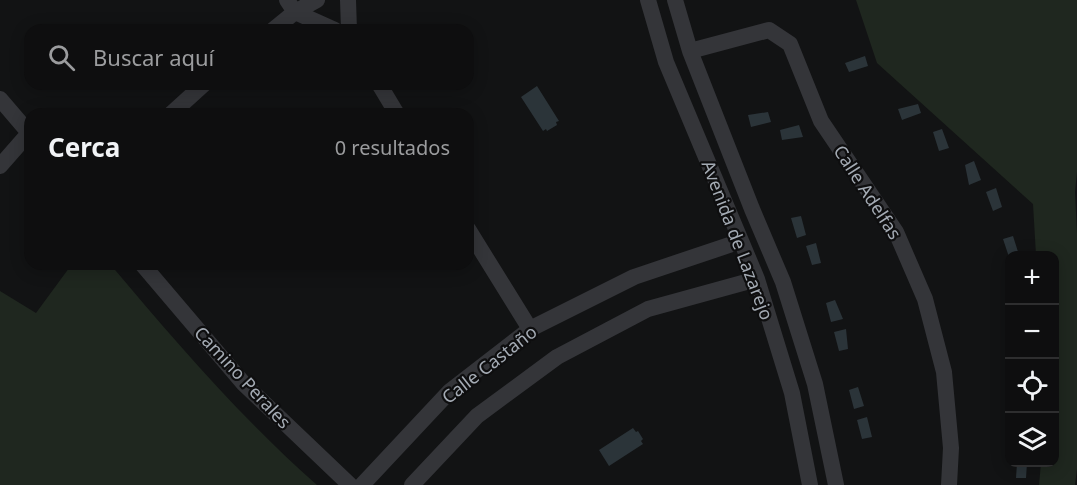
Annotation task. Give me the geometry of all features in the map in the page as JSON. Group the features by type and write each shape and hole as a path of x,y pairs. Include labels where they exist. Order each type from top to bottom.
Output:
{"street":[{"path":"278,24 291,6 317,0"},
{"path":"348,0 349,24"},
{"name":"Avenida de Lazarejo","path":"648,0 666,62 757,279 792,393 810,485"},
{"name":"Avenida de Lazarejo","path":"675,0 690,51 783,282 815,384 836,485"},
{"path":"291,6 324,24"},
{"name":"Calle Adelfas","path":"690,51 769,30 790,44 821,121 896,232 925,299 944,372 951,448 950,485"},
{"path":"178,108 197,90"},
{"path":"383,90 393,108"},
{"path":"0,99 24,127"},
{"path":"0,166 24,140"},
{"path":"474,239 530,329"},
{"name":"Calle Castaño","path":"362,485 450,391 530,329 634,277 741,242"},
{"name":"Camino Perales","path":"147,270 244,384 350,485"},
{"name":"Calle Castaño","path":"412,485 477,416 557,357 648,309 757,279"}],"shaded area":[{"path":"856,0 1077,0 1075,192 1077,469 1075,485 1039,485 1041,467 1059,467 1059,251 1036,251 1033,204 877,63"},
{"path":"865,56 868,66 849,72 845,63"},
{"path":"537,86 559,121 547,131 546,129 543,131 521,97"},
{"path":"918,104 921,113 902,120 898,109"},
{"path":"768,112 771,122 751,127 748,115"},
{"path":"799,125 803,137 782,140 780,130"},
{"path":"942,129 949,148 939,151 933,132"},
{"path":"974,161 981,180 969,185 965,165"},
{"path":"996,188 1002,207 993,211 986,192"},
{"path":"801,216 806,235 797,238 791,218"},
{"path":"1013,236 1018,251 1007,251 1003,239"},
{"path":"816,243 821,263 812,265 806,246"},
{"path":"68,270 115,270 235,406 317,485 0,485 0,291 36,313"},
{"path":"835,300 843,319 831,322 826,303"},
{"path":"846,329 848,349 839,351 834,332"},
{"path":"858,387 864,406 854,409 849,390"},
{"path":"867,417 872,437 862,439 857,420"},
{"path":"633,428 643,439 641,441 643,444 609,466 599,450"},
{"path":"1017,467 1027,467 1026,478 1016,478"}]}
